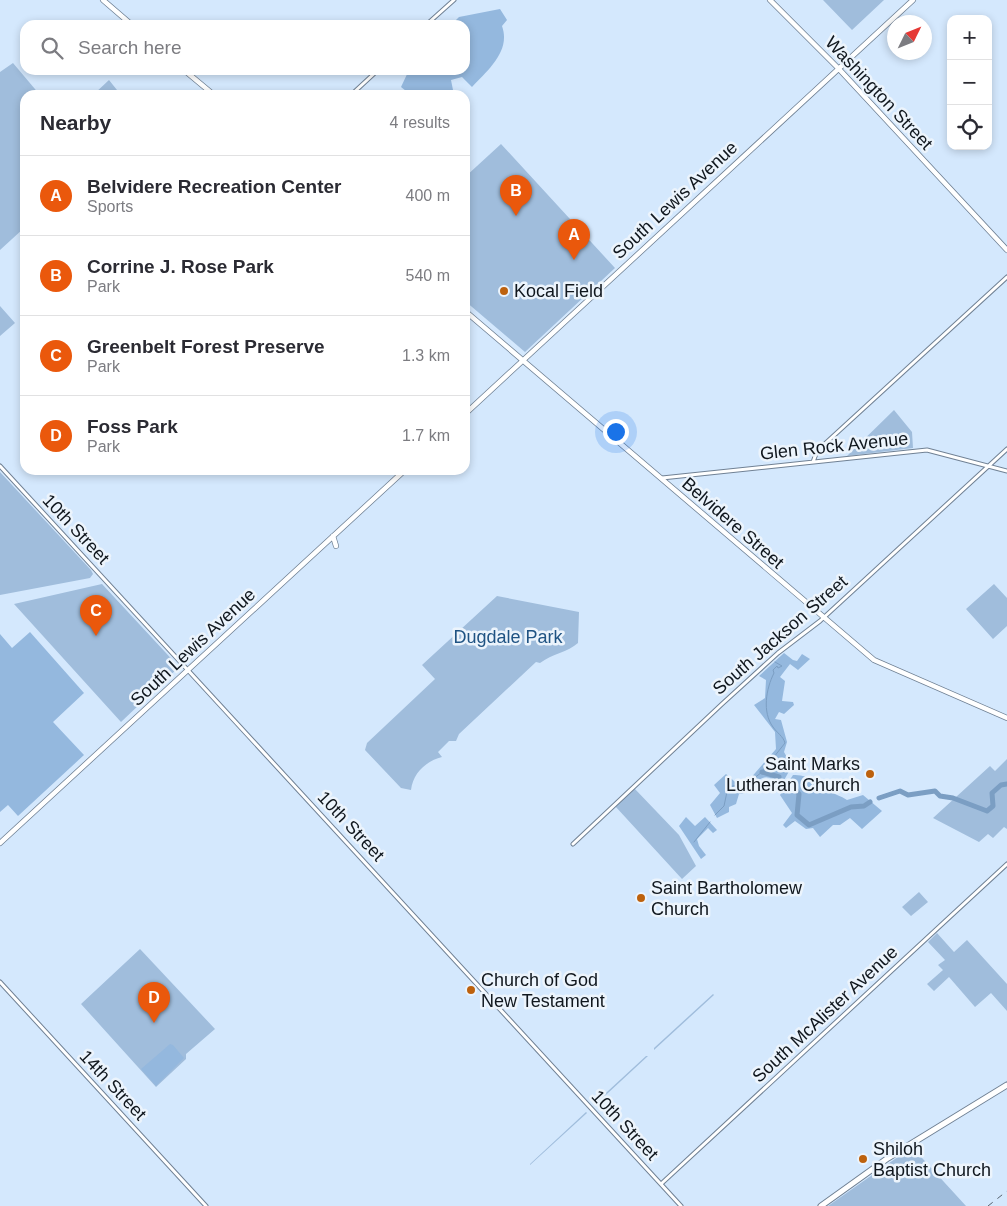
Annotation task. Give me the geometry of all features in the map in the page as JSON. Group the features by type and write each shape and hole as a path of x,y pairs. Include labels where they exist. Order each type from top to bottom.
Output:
{"highway":[{"path":"821,1206 888,1158 1007,1085"}],"main road":[{"path":"103,0 126,20"},
{"name":"Washington Street","path":"770,0 838,68 1007,250"},
{"name":"South Lewis Avenue","path":"470,409 913,0"},
{"path":"190,75 208,90"},
{"name":"Belvidere Street","path":"470,315 823,618 877,662 1007,718"},
{"name":"South Lewis Avenue","path":"0,843 399,475"},
{"path":"334,536 336,546"}],"street":[{"path":"432,20 454,0"},
{"path":"356,90 373,75"},
{"path":"813,462 817,451 1007,277"},
{"name":"South Jackson Street","path":"573,844 757,672 823,618 1007,449"},
{"name":"Glen Rock Avenue","path":"661,479 927,450 1007,471"},
{"name":"10th Street","path":"0,466 681,1206"},
{"name":"South McAlister Avenue","path":"661,1184 1007,864"},
{"name":"14th Street","path":"0,982 206,1206"}],"green space":[{"path":"823,0 884,0 852,30"},
{"path":"13,63 20,71 20,75 23,75 36,90 20,90 20,232 0,250 0,72"},
{"path":"109,80 117,90 98,90"},
{"path":"501,144 615,268 525,352 470,305 470,172"},
{"path":"0,306 15,323 0,336"},
{"path":"894,410 912,432 913,448 847,456"},
{"path":"0,472 91,570 93,574 90,578 0,595"},
{"path":"102,584 179,667 121,722 14,604"},
{"path":"994,584 1007,598 1007,626 993,639 966,609"},
{"name":"Dugdale Park","path":"497,596 579,612 578,643 570,649 540,663 536,662 459,734 456,741 449,741 438,752 442,757 431,761 417,773 411,790 401,788 365,750 367,743 435,679 422,665"},
{"path":"1007,759 1007,829 1004,827 993,838 988,834 979,842 933,818 990,766 995,771"},
{"path":"634,788 679,835 696,866 682,879 615,806"},
{"path":"919,892 928,902 911,916 902,907"},
{"path":"937,933 954,952 967,940 1007,984 1007,1011 991,993 975,1007 949,977 934,991 927,984 943,970 938,965 945,960 928,942"},
{"path":"140,949 215,1029 186,1054 186,1059 156,1087 81,1004"},
{"path":"714,995 654,1050 654,1048"},
{"path":"648,1056 595,1105 595,1103"},
{"path":"587,1113 530,1165 530,1164"},
{"path":"912,1147 966,1206 828,1206"}],"shaded area":[{"path":"500,9 507,20 502,26 504,35 501,52 491,67 472,87 462,77 451,80 453,90 405,90 401,87 407,75 470,75 470,20 456,20 459,17"},
{"path":"30,632 84,693 53,722 84,755 18,816 8,805 0,812 0,634 12,648"},
{"path":"784,653 797,661 802,654 810,659 798,670 790,664 780,677 785,681 782,701 793,702 794,705 784,714 779,712 775,719 781,720 787,742 784,752 792,766 783,782 768,777 762,778 750,787 746,793 739,794 736,804 729,807 729,812 717,818 710,805 720,793 714,785 726,774 742,788 776,749 775,732 754,705 765,698 766,680 759,676"},
{"path":"793,775 804,776 817,782 829,791 847,800 863,795 882,811 862,829 850,818 840,825 833,825 820,837 813,828 806,829 795,821 786,828 783,825 792,813 780,795"},
{"path":"686,817 695,826 705,817 717,830 713,833 708,828 697,839 699,846 706,855 701,859 679,826"},
{"path":"170,1044 184,1058 156,1086 141,1069"}],"waterway":[{"path":"715,815 724,806 728,787 748,783 762,772 785,743 770,721 766,708 767,693 774,673 773,670 777,666 778,668 782,666 775,662"},
{"path":"762,772 779,777"},
{"path":"879,798 900,791 908,795 935,791 940,796 953,798 987,811 993,806 992,793 1001,785 1007,784"},
{"path":"793,786 799,794 797,815 809,825 851,807 864,806 870,802"},
{"path":"694,842 710,822"}],"railway":[{"path":"988,1206 1007,1191"}],"place":[{"name":"Corrine J. Rose Park","path":"516,216"},
{"name":"Belvidere Recreation Center","path":"574,260"},
{"name":"Kocal Field","path":"504,291"},
{"name":"Greenbelt Forest Preserve","path":"96,636"},
{"name":"Saint Marks Lutheran Church","path":"870,774"},
{"name":"Saint Bartholomew Church","path":"641,898"},
{"name":"Church of God New Testament","path":"471,990"},
{"name":"Foss Park","path":"154,1023"},
{"name":"Shiloh Baptist Church","path":"863,1159"}]}
